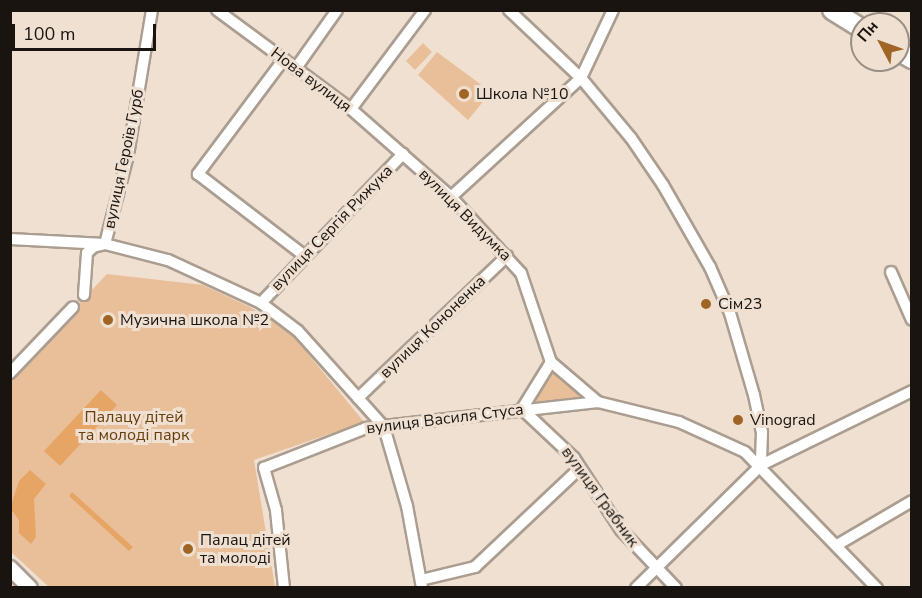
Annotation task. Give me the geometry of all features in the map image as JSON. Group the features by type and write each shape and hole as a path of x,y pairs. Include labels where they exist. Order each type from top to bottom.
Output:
{"main road":[{"path":"832,10 850,21"}],"street":[{"name":"вулиця Героїв Гурб","path":"84,295 87,253 93,247 105,244 128,155 152,10"},
{"name":"Нова вулиця","path":"216,10 351,109 403,153"},
{"path":"296,68 337,10"},
{"path":"351,109 426,10"},
{"path":"509,10 581,78 653,169 714,276 730,313 754,395 762,432 761,465"},
{"path":"451,197 581,78 613,10"},
{"path":"284,59 198,174 305,256"},
{"name":"вулиця Сергія Рижука","path":"261,303 403,153"},
{"name":"вулиця Видумка","path":"403,153 451,197 507,256 520,273 533,301 551,362"},
{"path":"10,239 105,244 177,264 261,303 298,331 384,427 407,506 422,584 476,567 580,468"},
{"name":"вулиця Кононенка","path":"358,398 507,256"},
{"path":"891,272 912,320"},
{"path":"10,373 73,307"},
{"path":"522,409 551,362 598,402 679,422 745,452 761,465 877,588"},
{"path":"636,588 761,465 912,391"},
{"name":"вулиця Василя Стуса","path":"284,588 276,510 264,468 329,439 366,428 598,402"},
{"name":"вулиця Грабник","path":"522,409 562,444 621,530 676,588"},
{"path":"837,545 912,501"},
{"path":"10,568 30,588"}],"green space":[{"path":"423,43 432,52 415,70 406,61"},
{"path":"437,52 491,92 468,120 418,75"},
{"name":"Палацу дітей та молоді парк","path":"107,274 203,285 250,307 290,332 364,422 254,460 275,587 49,587 11,552 10,377"},
{"path":"553,370 583,396 535,402"}],"shaded area":[{"path":"101,390 117,405 60,466 44,451"},
{"path":"30,470 46,484 34,499 36,537 31,544 19,533 19,520 10,508 19,481"},
{"path":"72,492 133,547 129,551 69,496"}],"place":[{"name":"Школа №10","path":"464,94"},
{"name":"Сім23","path":"706,304"},
{"name":"Музична школа №2","path":"108,320"},
{"name":"Vinograd","path":"738,420"},
{"name":"Палац дітей та молоді","path":"188,549"}]}
